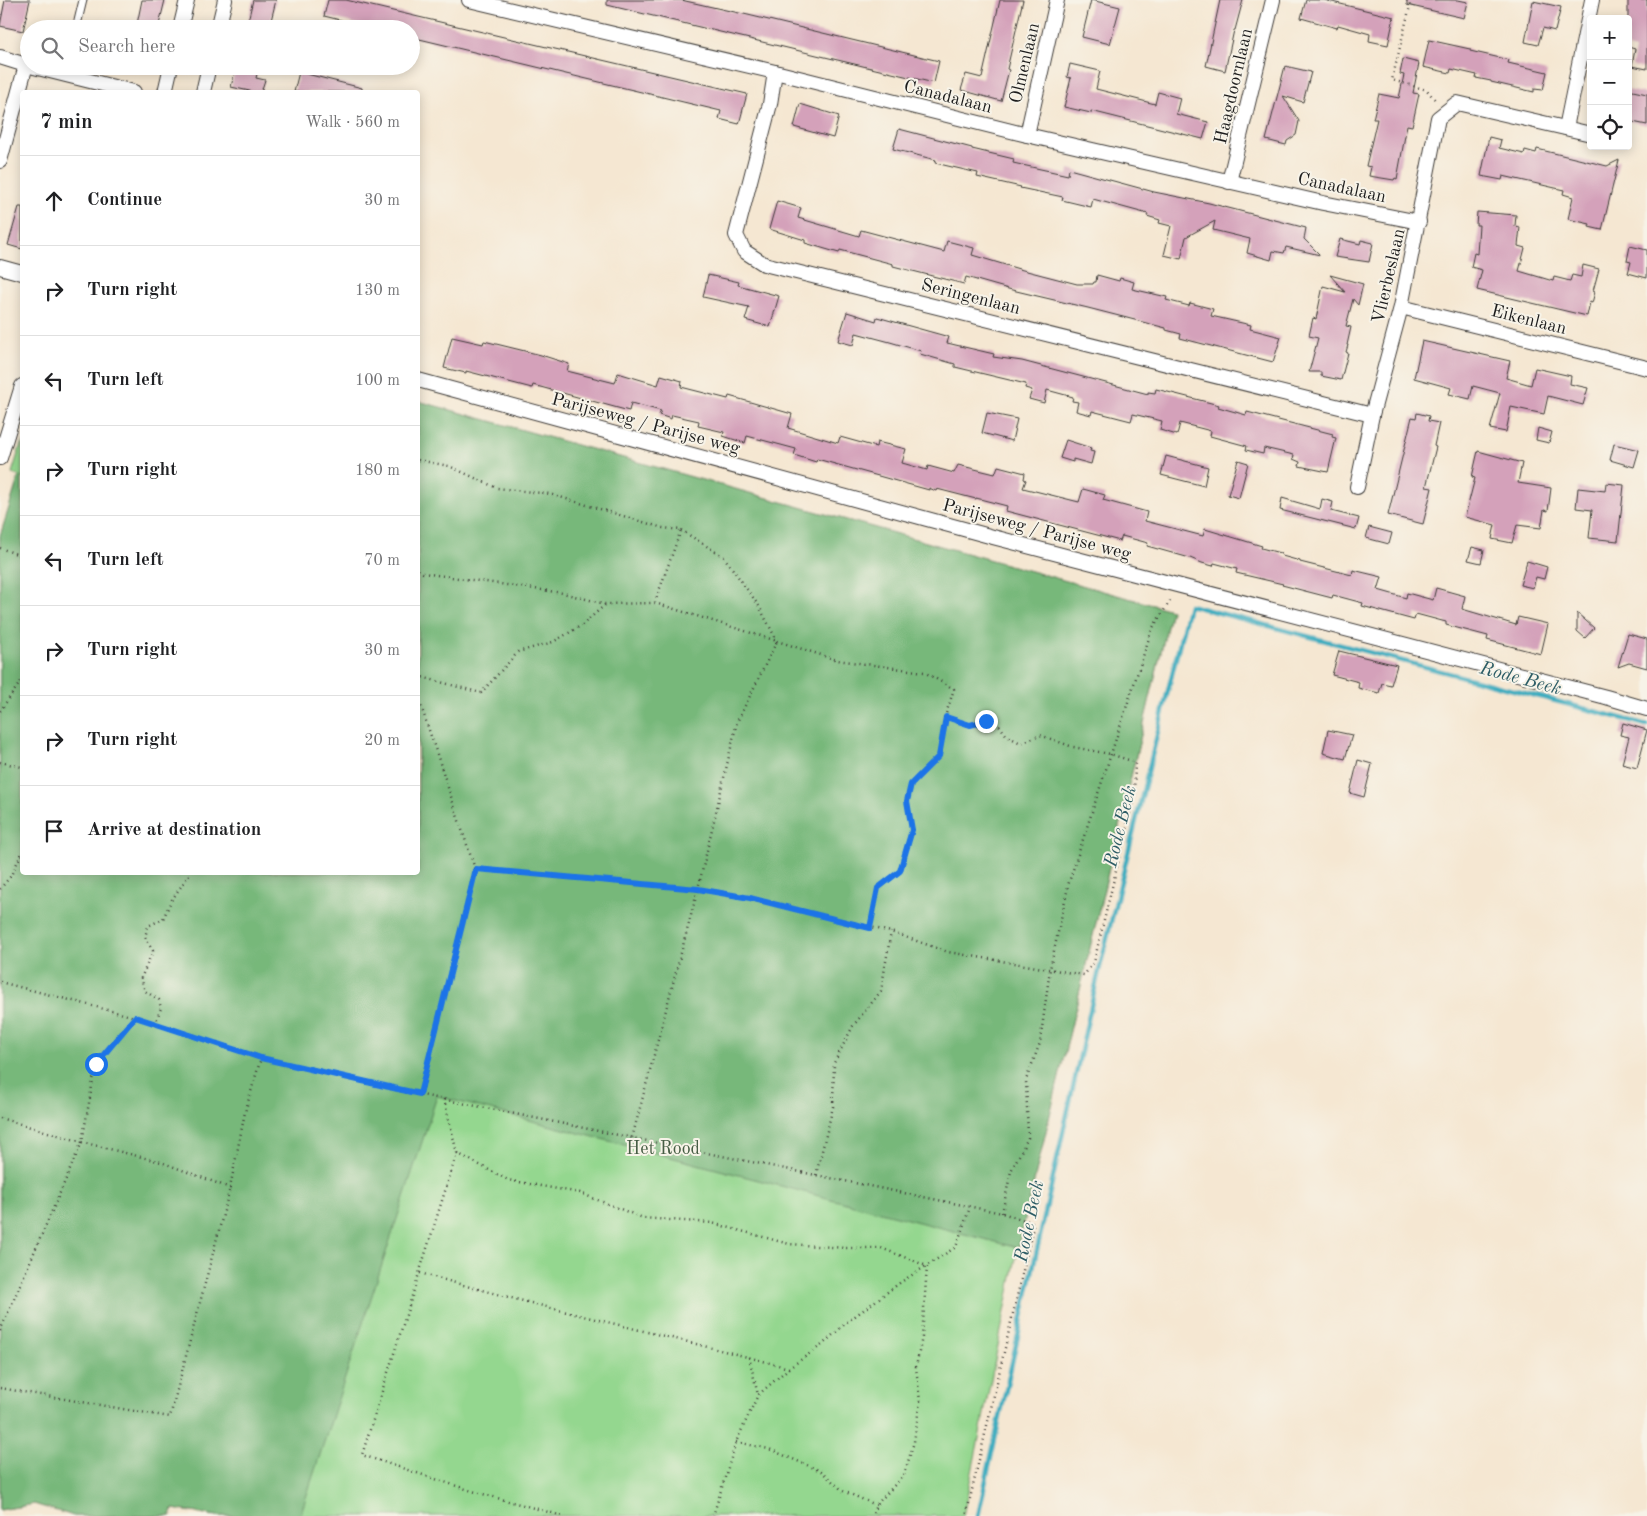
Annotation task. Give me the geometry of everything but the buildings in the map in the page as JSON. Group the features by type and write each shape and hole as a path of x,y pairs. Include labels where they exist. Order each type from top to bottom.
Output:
{"street":[{"path":"182,20 187,0"},
{"path":"220,20 225,0"},
{"name":"Canadalaan","path":"469,0 775,72 1027,135 1229,182 1419,222"},
{"name":"Olmenlaan","path":"1027,135 1058,0"},
{"name":"Haagdoornlaan","path":"1229,182 1272,0"},
{"path":"1566,128 1592,0"},
{"path":"0,57 20,63"},
{"name":"Seringenlaan","path":"775,72 770,104 736,235 744,251 764,264 1372,415"},
{"path":"21,90 25,75"},
{"path":"79,75 128,90"},
{"path":"165,90 169,75"},
{"path":"204,90 208,75"},
{"path":"0,161 20,93"},
{"path":"1445,112 1457,103 1587,133"},
{"name":"Vlierbeslaan","path":"1357,487 1372,415 1401,307 1438,118 1445,112"},
{"path":"0,267 20,272"},
{"name":"Eikenlaan","path":"1401,307 1647,368"},
{"name":"Parijseweg / Parijse weg","path":"420,381 1180,586 1647,709"},
{"path":"0,458 20,393"}],"lane":[{"path":"78,20 83,0"}],"path":[{"path":"1407,0 1410,6 1392,80 1427,90 1445,112"},
{"path":"420,460 449,466 497,488 550,494 663,528 682,530 724,557 759,606 777,641"},
{"path":"655,603 682,530"},
{"path":"0,548 20,555"},
{"path":"420,571 563,593 605,604 655,603 837,660 924,672 954,689 946,717 939,756 911,784 907,801 912,830 900,871 878,888 870,928"},
{"path":"1002,1214 1011,1171 1028,1138 1026,1080 1040,1043 1050,969 1068,882 1152,629 1180,586"},
{"path":"420,677 480,692 518,652 552,642 567,634 605,604"},
{"path":"632,1138 698,889 737,722 777,641"},
{"path":"0,711 20,683"},
{"path":"420,703 476,869 420,1094"},
{"path":"476,869 698,889 750,898 891,932 948,952 1084,975 1094,962 1134,796 1135,762 1073,746 1040,735 1021,743 1007,736 997,722 986,721 970,725 946,717"},
{"path":"0,762 20,767"},
{"path":"0,889 10,877 20,857"},
{"path":"155,1024 160,1008 159,1000 145,991 141,978 152,951 145,937 148,926 163,919 171,901 189,875"},
{"path":"816,1176 833,1107 834,1063 853,1026 882,991 891,932"},
{"path":"0,982 135,1017 261,1058 420,1094 970,1207 1034,1223 966,1516"},
{"path":"0,1331 82,1142 96,1064 135,1017"},
{"path":"0,1388 170,1417 230,1188 245,1112 261,1058"},
{"path":"444,1099 457,1154 362,1455 472,1490 564,1516"},
{"path":"0,1118 82,1142 161,1162 230,1188"},
{"path":"457,1154 508,1180 580,1193 644,1218 712,1223 789,1244 846,1248 881,1248 927,1266"},
{"path":"712,1516 736,1442 758,1395 788,1368 822,1345 847,1322 956,1246 970,1207"},
{"path":"872,1516 876,1505 904,1475 914,1442 920,1401 916,1367 922,1337 927,1266"},
{"path":"420,1273 495,1295 564,1310 788,1368"},
{"path":"749,1358 758,1395"},
{"path":"736,1442 769,1449 821,1471 843,1491 876,1505"}],"green space":[{"name":"Het Rood","path":"420,402 1171,610 1018,1248 963,1516 218,1516 173,1509 171,1516 74,1516 34,1504 0,1510 0,536 19,476 12,473 20,447 20,875 420,875"},
{"name":"Het Rood","path":"420,402 1171,610 1018,1248 437,1096 300,1516 218,1516 173,1509 171,1516 74,1516 34,1504 0,1510 0,536 19,476 20,875 420,875"}],"waterway":[{"name":"Rode Beek","path":"978,1516 1097,979 1189,605 1647,725"}],"route":[{"path":"96,1064 135,1017 261,1058 420,1094 476,869 698,889 750,898 870,928 878,888 900,871 912,830 907,801 911,784 939,756 946,717 970,725 986,721"}]}
